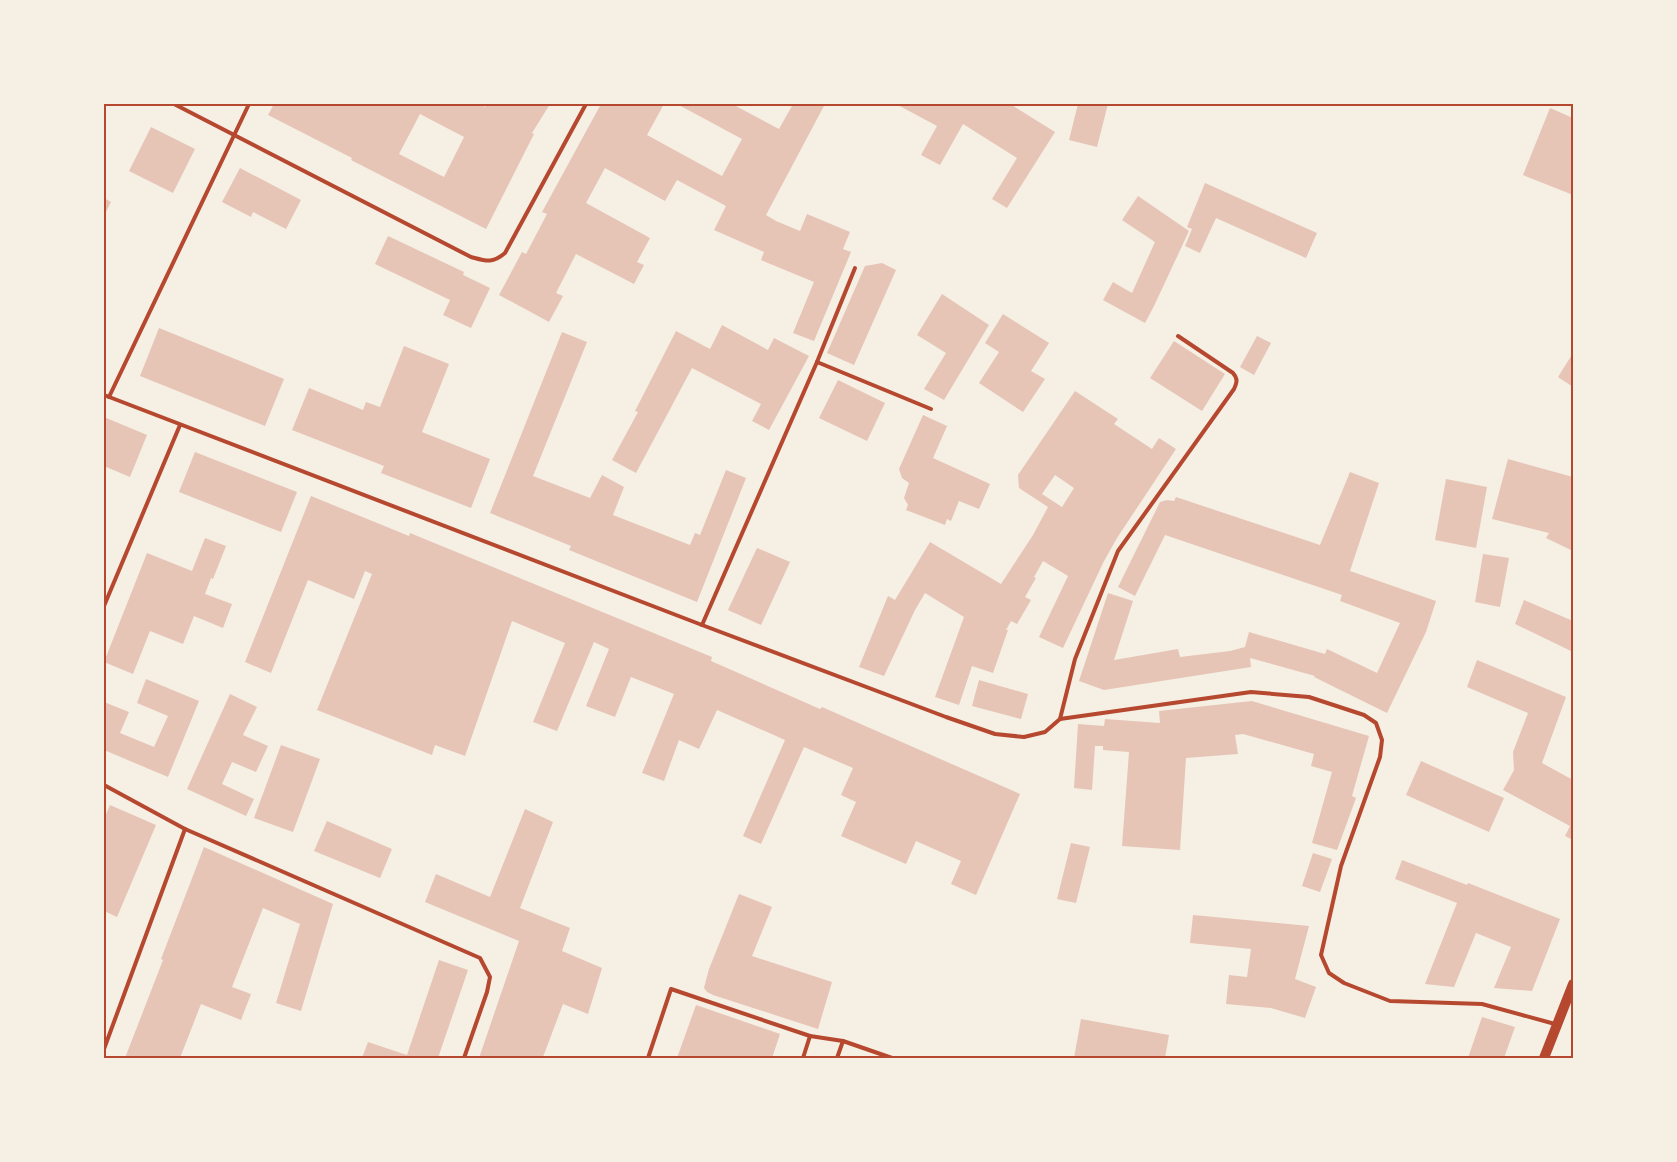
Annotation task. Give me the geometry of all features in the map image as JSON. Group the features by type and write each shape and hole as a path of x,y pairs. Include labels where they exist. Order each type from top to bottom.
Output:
{"main road":[{"path":"1544,1058 1573,984"}],"lane":[{"path":"174,104 471,257 486,261 497,260 505,253 586,104"},
{"path":"109,397 249,104"},
{"path":"702,625 817,362 855,268"},
{"path":"1060,719 1075,659 1118,551 1234,390 1237,383 1233,373 1178,336"},
{"path":"817,362 931,409"},
{"path":"104,395 702,625 995,734 1024,737 1045,732 1060,719 1251,692 1309,697 1364,714 1376,723 1382,740 1380,757 1339,875 1321,955 1329,973 1344,983 1390,1001 1482,1004 1556,1024"},
{"path":"104,606 180,425"},
{"path":"104,786 185,829 480,958 490,977 487,992 464,1058"},
{"path":"104,1049 185,829"},
{"path":"648,1058 671,989 810,1036 842,1041 892,1058"},
{"path":"803,1058 810,1036"},
{"path":"837,1058 842,1041"}],"building":[{"path":"274,104 374,104 378,106 379,104 480,104 485,107 487,104 550,104 532,133 534,134 486,229 268,115","holes":["420,114 464,137 444,177 399,154"]},
{"path":"601,104 664,104 647,135 722,176 742,139 677,104 732,104 779,129 793,104 825,104 766,215 800,231 807,214 850,232 843,249 851,252 814,341 793,333 814,282 761,260 764,252 714,230 726,206 677,180 665,201 605,168 586,203 650,238 637,262 644,265 634,284 576,254 556,293 563,296 549,322 499,295 522,252 526,254 547,214 542,212"},
{"path":"896,104 1010,104 1055,132 1007,208 992,199 1017,158 963,124 940,165 921,155 937,126"},
{"path":"1078,104 1108,104 1097,147 1069,140"},
{"path":"1550,108 1573,118 1573,195 1523,175"},
{"path":"151,127 195,149 173,193 129,171"},
{"path":"240,168 301,200 286,229 253,212 251,217 222,202"},
{"path":"1205,183 1317,233 1306,258 1216,218 1200,253 1185,246 1192,229 1187,227"},
{"path":"1138,196 1189,231 1145,323 1103,300 1113,282 1132,293 1155,242 1122,220"},
{"path":"104,198 111,202 104,216"},
{"path":"388,236 464,272 463,275 490,288 471,328 443,315 450,300 375,264"},
{"path":"882,263 896,270 854,365 827,353 865,266"},
{"path":"942,294 989,325 944,400 924,389 946,353 917,335"},
{"path":"1003,314 1049,343 1031,371 1045,379 1023,412 979,383 999,352 985,343"},
{"path":"722,325 768,350 774,338 809,356 769,430 752,421 761,404 692,368 636,473 612,460 638,412 635,411 676,331 710,349"},
{"path":"159,328 284,379 265,426 140,376"},
{"path":"562,332 587,342 533,476 590,498 602,475 624,487 613,515 690,545 695,533 700,535 726,470 746,478 697,602 569,550 571,546 490,513"},
{"path":"1257,336 1271,343 1254,375 1240,367"},
{"path":"1174,341 1225,374 1202,411 1150,378"},
{"path":"404,346 449,364 422,432 490,459 471,508 381,473 384,466 292,430 309,388 363,410 366,402 380,407"},
{"path":"1573,353 1573,387 1558,377"},
{"path":"838,380 885,403 867,441 819,418"},
{"path":"1075,391 1118,419 1114,424 1152,449 1159,438 1176,449 1117,538 1104,561 1063,648 1039,637 1068,576 1043,561 1025,597 1031,600 1017,624 1011,621 1006,630 1008,630 993,673 972,666 959,705 935,697 964,617 925,593 884,676 859,667 888,596 895,600 930,542 1001,584 1033,535 1048,507 1019,488 1018,475","holes":["1055,475 1074,488 1062,507 1042,494"]},
{"path":"923,415 947,426 933,458 990,484 979,509 959,501 951,521 947,519 945,525 906,510 908,505 904,498 909,483 902,478 899,469"},
{"path":"104,417 147,435 130,477 104,466"},
{"path":"195,452 297,492 281,532 179,492"},
{"path":"1508,459 1573,477 1573,551 1546,538 1549,533 1492,519"},
{"path":"1350,472 1379,483 1350,571 1436,601 1426,632 1387,713 1315,676 1250,658 1251,667 1104,690 1079,681 1108,593 1133,601 1114,660 1178,649 1180,657 1230,651 1245,647 1249,632 1325,654 1327,649 1377,673 1400,623 1340,601 1342,595 1165,535 1135,596 1118,587 1160,502 1174,501 1176,497 1320,545"},
{"path":"1446,479 1487,487 1476,548 1435,540"},
{"path":"311,496 409,536 410,533 712,657 711,661 820,709 822,707 1020,794 976,895 951,884 961,861 916,841 906,864 841,836 856,802 841,795 853,768 804,747 761,844 743,836 785,740 717,710 699,749 679,740 664,781 642,773 674,694 631,677 615,717 586,706 609,649 594,642 557,731 533,722 565,643 512,621 465,756 435,745 432,755 317,710 372,574 365,571 354,599 308,580 271,673 245,662"},
{"path":"205,538 226,546 205,594 232,604 223,628 194,616 183,644 150,631 133,674 104,662 147,553 192,571"},
{"path":"757,548 790,562 761,625 728,610"},
{"path":"1483,554 1509,558 1500,607 1475,602"},
{"path":"1524,600 1573,621 1573,652 1515,624"},
{"path":"1477,660 1566,697 1542,763 1573,780 1573,840 1565,836 1570,826 1503,790 1514,770 1513,752 1528,713 1467,687"},
{"path":"146,679 199,701 168,777 104,750 104,702 129,712 120,733 154,747 168,716 137,703"},
{"path":"979,680 1028,694 1021,719 972,706"},
{"path":"230,694 257,707 243,735 268,746 256,772 232,762 222,784 254,799 246,816 187,789"},
{"path":"1252,701 1369,736 1352,796 1356,798 1337,850 1312,843 1332,772 1311,766 1314,754 1243,734 1235,735 1238,754 1186,758 1180,850 1122,846 1129,752 1103,750 1103,746 1095,746 1092,790 1074,788 1078,724 1104,726 1105,719 1160,723 1159,711"},
{"path":"281,745 320,759 293,832 254,818"},
{"path":"1421,761 1504,798 1489,832 1406,795"},
{"path":"110,805 156,825 117,917 104,911 104,819"},
{"path":"525,809 553,822 520,908 570,928 562,951 602,968 588,1014 563,1004 543,1057 547,1058 479,1058 519,941 425,902 436,874 490,897"},
{"path":"327,821 392,849 380,878 314,851"},
{"path":"1071,843 1090,847 1076,903 1057,899"},
{"path":"204,847 333,904 301,1011 276,1003 300,924 263,908 232,987 251,994 241,1020 201,1004 180,1058 125,1058 163,960 161,959"},
{"path":"1313,853 1332,859 1320,892 1302,886"},
{"path":"1402,860 1467,885 1468,883 1560,919 1532,991 1494,988 1511,947 1476,933 1454,987 1425,984 1457,903 1395,879"},
{"path":"739,894 772,907 752,956 832,982 818,1029 713,995 704,988 709,969"},
{"path":"1193,915 1309,926 1295,979 1316,987 1305,1018 1271,1008 1226,1004 1229,975 1247,977 1251,949 1190,943"},
{"path":"439,960 468,970 438,1058 362,1058 368,1042 407,1055"},
{"path":"696,1005 780,1034 772,1058 677,1058"},
{"path":"1482,1017 1515,1027 1504,1058 1468,1058"},
{"path":"1081,1019 1169,1035 1165,1058 1074,1058"}]}
